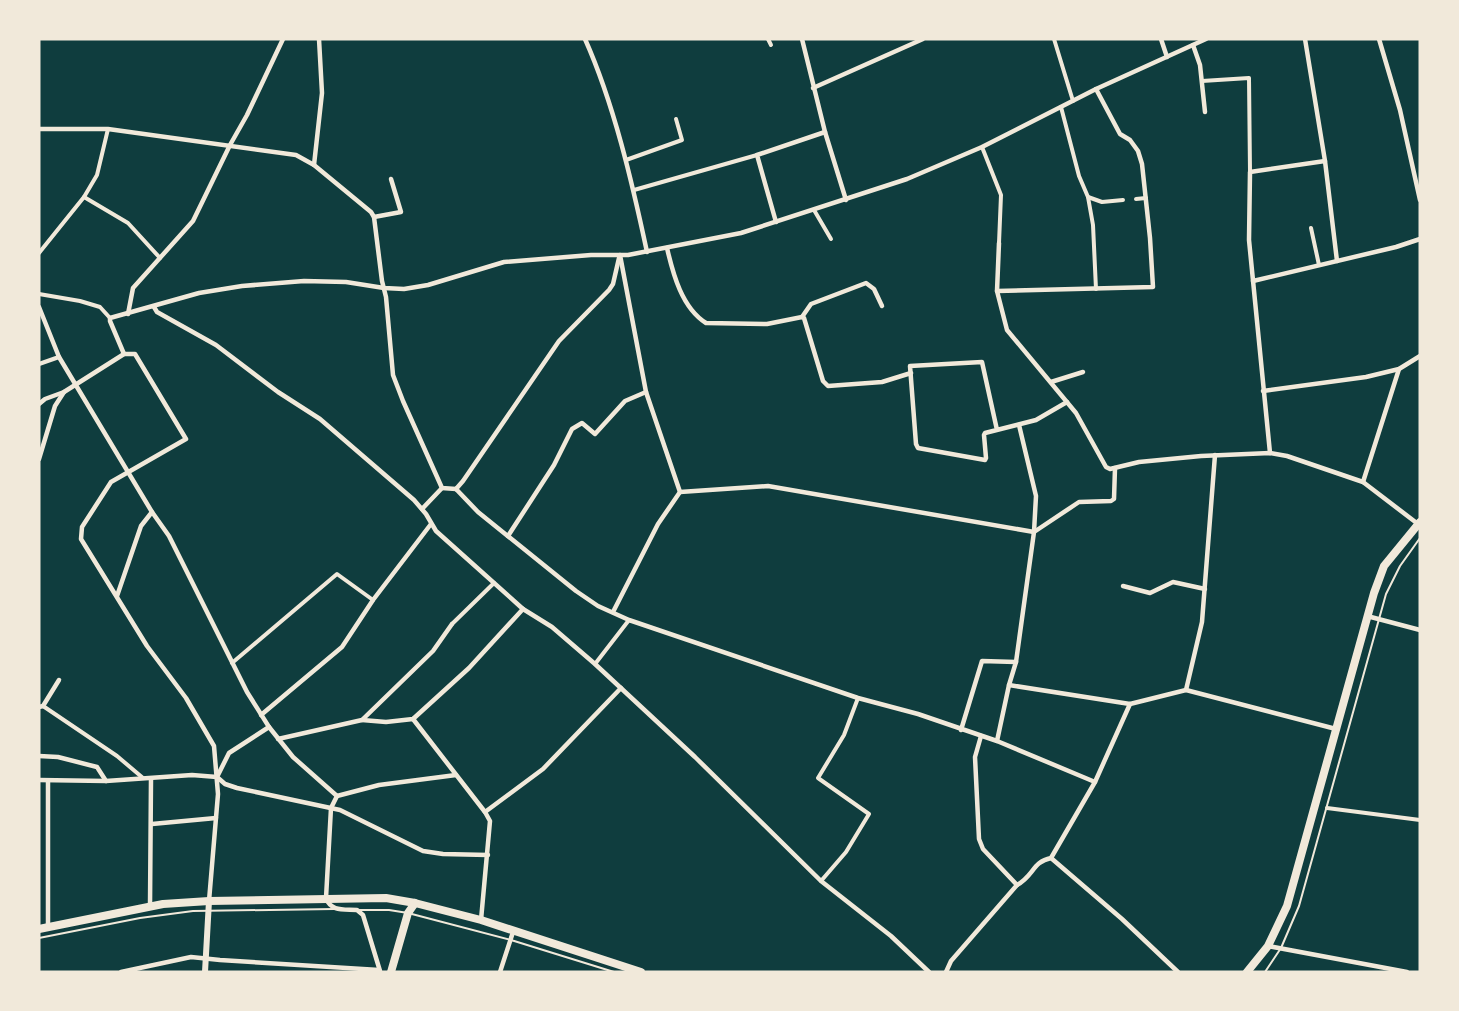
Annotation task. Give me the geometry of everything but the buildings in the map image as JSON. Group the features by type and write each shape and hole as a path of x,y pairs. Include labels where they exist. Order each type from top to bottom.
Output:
{"main road":[{"path":"1247,972 1268,946 1287,906 1316,807 1366,616 1384,566 1419,523"},
{"path":"39,929 150,906 209,901 359,897 415,903 481,920 512,936 640,972"},
{"path":"391,972 408,913 415,903"}],"street":[{"path":"128,314 134,288 193,221 230,145 248,116 283,39"},
{"path":"314,165 322,93 320,39"},
{"path":"585,39 604,87 634,190 647,252"},
{"path":"768,39 771,45"},
{"path":"802,39 825,132 846,200"},
{"path":"813,88 923,39"},
{"path":"1054,39 1073,101"},
{"path":"1161,39 1167,57"},
{"path":"110,318 199,293 274,282 346,282 404,289 428,285 504,262 647,252 741,233 907,179 982,147 1096,89 1206,39"},
{"path":"1305,39 1325,161 1337,261"},
{"path":"1379,39 1400,110 1420,200"},
{"path":"1193,45 1202,81 1205,112"},
{"path":"1202,81 1249,78 1249,240 1270,453"},
{"path":"997,291 1153,287 1146,198 1138,151 1130,140 1120,134 1096,89"},
{"path":"1061,107 1088,197 1093,225 1096,289"},
{"path":"625,161 682,140 676,119"},
{"path":"39,129 108,129 296,155 314,165 371,212 374,217 386,297 393,375 442,488"},
{"path":"39,253 84,197 97,175 108,129"},
{"path":"634,190 757,155 825,132"},
{"path":"982,147 1001,195 997,291 1007,330 1067,402 1087,431 1106,467 1115,468 1139,462 1215,455 1270,453 1287,456 1363,482 1419,523"},
{"path":"757,155 776,222"},
{"path":"1250,172 1325,161"},
{"path":"374,217 401,212 391,179"},
{"path":"84,197 128,223 161,259"},
{"path":"1088,197 1102,202 1123,200"},
{"path":"1136,199 1146,198"},
{"path":"814,210 831,239"},
{"path":"1311,228 1319,265"},
{"path":"1253,280 1420,239"},
{"path":"667,248 681,294 700,320 706,323 767,324 802,317 811,304 866,283 874,289 882,306"},
{"path":"456,489 464,481 559,340 609,290 613,284 620,255"},
{"path":"620,255 646,392 680,492"},
{"path":"39,294 100,307 110,318 124,354"},
{"path":"39,307 58,357 169,536 232,663 261,715 293,757 337,796"},
{"path":"154,307 158,312 202,336 320,419 414,500 436,531 523,609 552,627 595,664 728,788 821,881 891,936 929,972"},
{"path":"802,317 806,322 823,381 828,386 882,382 911,374"},
{"path":"39,404 45,399 64,392 124,354 135,354 186,439 111,483 80,533 81,539 147,646 186,698 214,746 217,777 216,818 205,972"},
{"path":"39,364 58,357"},
{"path":"1263,391 1366,377 1399,369 1420,357"},
{"path":"996,430 982,362 912,365 918,448 985,460 984,435 1036,420 1067,402"},
{"path":"1363,482 1399,369"},
{"path":"1051,382 1083,372"},
{"path":"39,459 55,406 64,392"},
{"path":"508,536 554,465 572,429 582,423 595,434 625,401 646,392"},
{"path":"997,741 1008,685 1016,662 1034,532 1036,496 1019,425"},
{"path":"1186,690 1202,622 1215,455"},
{"path":"680,492 768,486 1034,532 1079,502 1114,499 1115,468"},
{"path":"442,488 456,489 478,512 576,591 598,606 629,620 858,698 918,714 997,741 1095,782"},
{"path":"422,509 442,488"},
{"path":"613,612 658,524 680,492"},
{"path":"117,596 141,526 152,512"},
{"path":"261,715 342,647 373,600 431,524"},
{"path":"232,663 338,574 373,600"},
{"path":"1123,586 1150,593 1173,582 1205,589"},
{"path":"362,720 433,651 452,624 494,583"},
{"path":"278,739 362,720 386,722 413,719 470,668 523,609"},
{"path":"1366,616 1420,630"},
{"path":"595,664 629,620"},
{"path":"961,730 982,662 1016,662"},
{"path":"59,680 41,707 117,756 143,779"},
{"path":"1008,685 1130,704 1186,690 1336,729"},
{"path":"484,812 543,769 621,688"},
{"path":"821,881 846,852 869,814 818,778 844,735 858,698"},
{"path":"946,972 951,961 963,946 1017,885 1027,878 1041,860 1051,858 1095,782 1130,704"},
{"path":"413,719 490,821 481,920"},
{"path":"217,777 229,753 269,727"},
{"path":"981,736 975,758 979,839 983,849 1017,885"},
{"path":"39,756 58,757 97,767 106,781"},
{"path":"337,796 379,785 456,775"},
{"path":"39,780 106,781 192,776 217,777 225,784 237,788 332,808 423,850 443,854 488,855"},
{"path":"150,906 151,779"},
{"path":"48,781 48,927"},
{"path":"121,972 191,957 380,971 365,919 357,910 336,909 329,905 326,898 332,808 337,796"},
{"path":"1327,808 1420,820"},
{"path":"152,824 216,818"},
{"path":"39,839 48,838"},
{"path":"1051,858 1122,919 1178,972"},
{"path":"500,972 512,936"},
{"path":"1268,946 1407,972"}],"lane":[{"path":"1265,972 1281,948 1299,906 1392,579 1420,538"},
{"path":"39,938 140,918 208,911 336,909"},
{"path":"357,910 389,910 408,913 512,936 614,972"}]}
